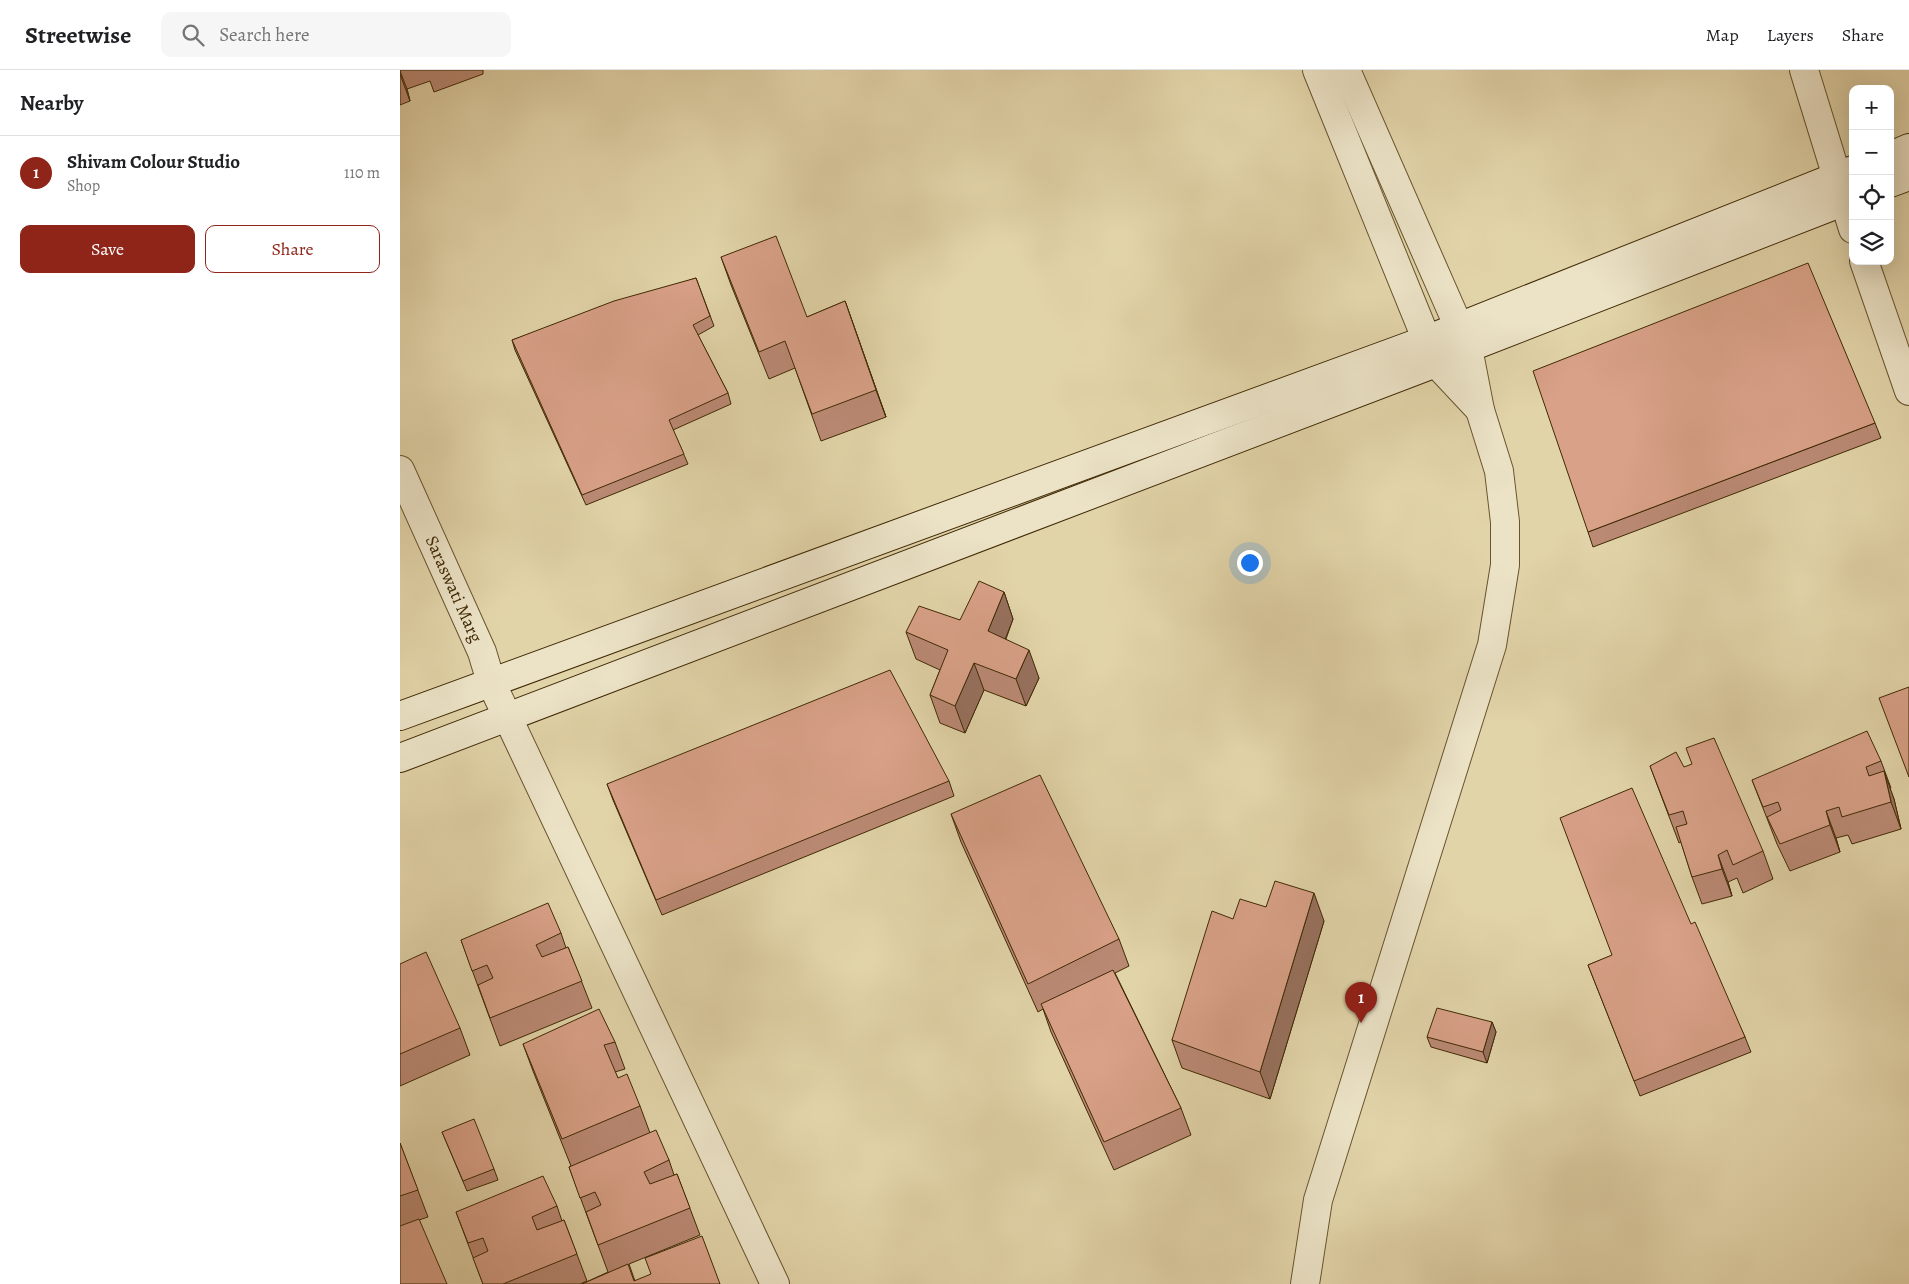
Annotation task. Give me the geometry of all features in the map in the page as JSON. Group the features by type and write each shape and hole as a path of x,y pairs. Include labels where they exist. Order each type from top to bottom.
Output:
{"street":[{"path":"1317,70 1431,352 1480,410"},
{"path":"1305,1284 1318,1200 1492,645 1505,565 1505,522 1499,471 1480,410 1464,337 1346,70"},
{"path":"1804,70 1846,187 1852,220"},
{"path":"1894,154 1909,148"},
{"path":"1894,182 1909,176"},
{"path":"400,758 508,717 1846,187"},
{"path":"1865,265 1909,391"},
{"path":"400,716 491,682 1431,352"},
{"name":"Saraswati Marg","path":"400,470 482,652 491,682 775,1284"}],"building":[{"path":"776,236 807,317 845,301 876,390 812,414 785,341 759,352 721,257"},
{"path":"1808,263 1875,423 1588,532 1533,371"},
{"path":"696,278 710,316 693,325 728,393 669,420 684,454 582,495 512,340 614,301"},
{"path":"979,581 1004,592 988,631 1029,650 1016,679 974,663 955,706 930,695 948,650 906,632 919,606 960,620"},
{"path":"890,670 949,781 656,900 607,784"},
{"path":"1909,687 1909,777 1879,698"},
{"path":"1867,731 1881,761 1866,767 1869,776 1884,771 1891,802 1842,817 1839,807 1826,811 1830,825 1780,844 1767,817 1781,810 1778,802 1763,807 1752,780"},
{"path":"1714,738 1763,851 1733,865 1727,850 1718,855 1722,869 1692,877 1676,827 1687,824 1683,811 1669,815 1650,766 1676,752 1684,767 1692,764 1686,748"},
{"path":"1040,775 1119,939 1028,984 951,814"},
{"path":"1632,788 1691,924 1695,922 1745,1037 1634,1081 1588,965 1612,955 1560,818"},
{"path":"1275,881 1314,893 1260,1072 1172,1040 1212,911 1233,919 1240,899 1266,907"},
{"path":"548,903 561,933 536,945 542,957 568,947 582,981 490,1018 478,985 493,978 487,965 472,971 461,940"},
{"path":"426,952 460,1028 400,1054 400,964"},
{"path":"1113,970 1181,1108 1104,1142 1041,1004"},
{"path":"1437,1008 1492,1022 1483,1052 1427,1037"},
{"path":"599,1009 615,1042 604,1045 618,1078 627,1074 640,1106 562,1139 523,1044"},
{"path":"474,1119 494,1169 463,1181 442,1132"},
{"path":"656,1130 669,1160 644,1172 650,1184 677,1174 690,1208 598,1245 586,1212 601,1205 595,1192 580,1198 569,1167"},
{"path":"400,1143 418,1190 400,1196"},
{"path":"543,1176 557,1206 532,1217 537,1230 564,1220 577,1254 503,1284 483,1284 473,1258 488,1251 483,1238 468,1243 456,1212"},
{"path":"419,1219 447,1284 400,1284 400,1226"},
{"path":"702,1236 720,1284 582,1284 628,1264 634,1281 651,1274 645,1258"}],"place":[{"name":"Shivam Colour Studio","path":"1361,1023"}]}
